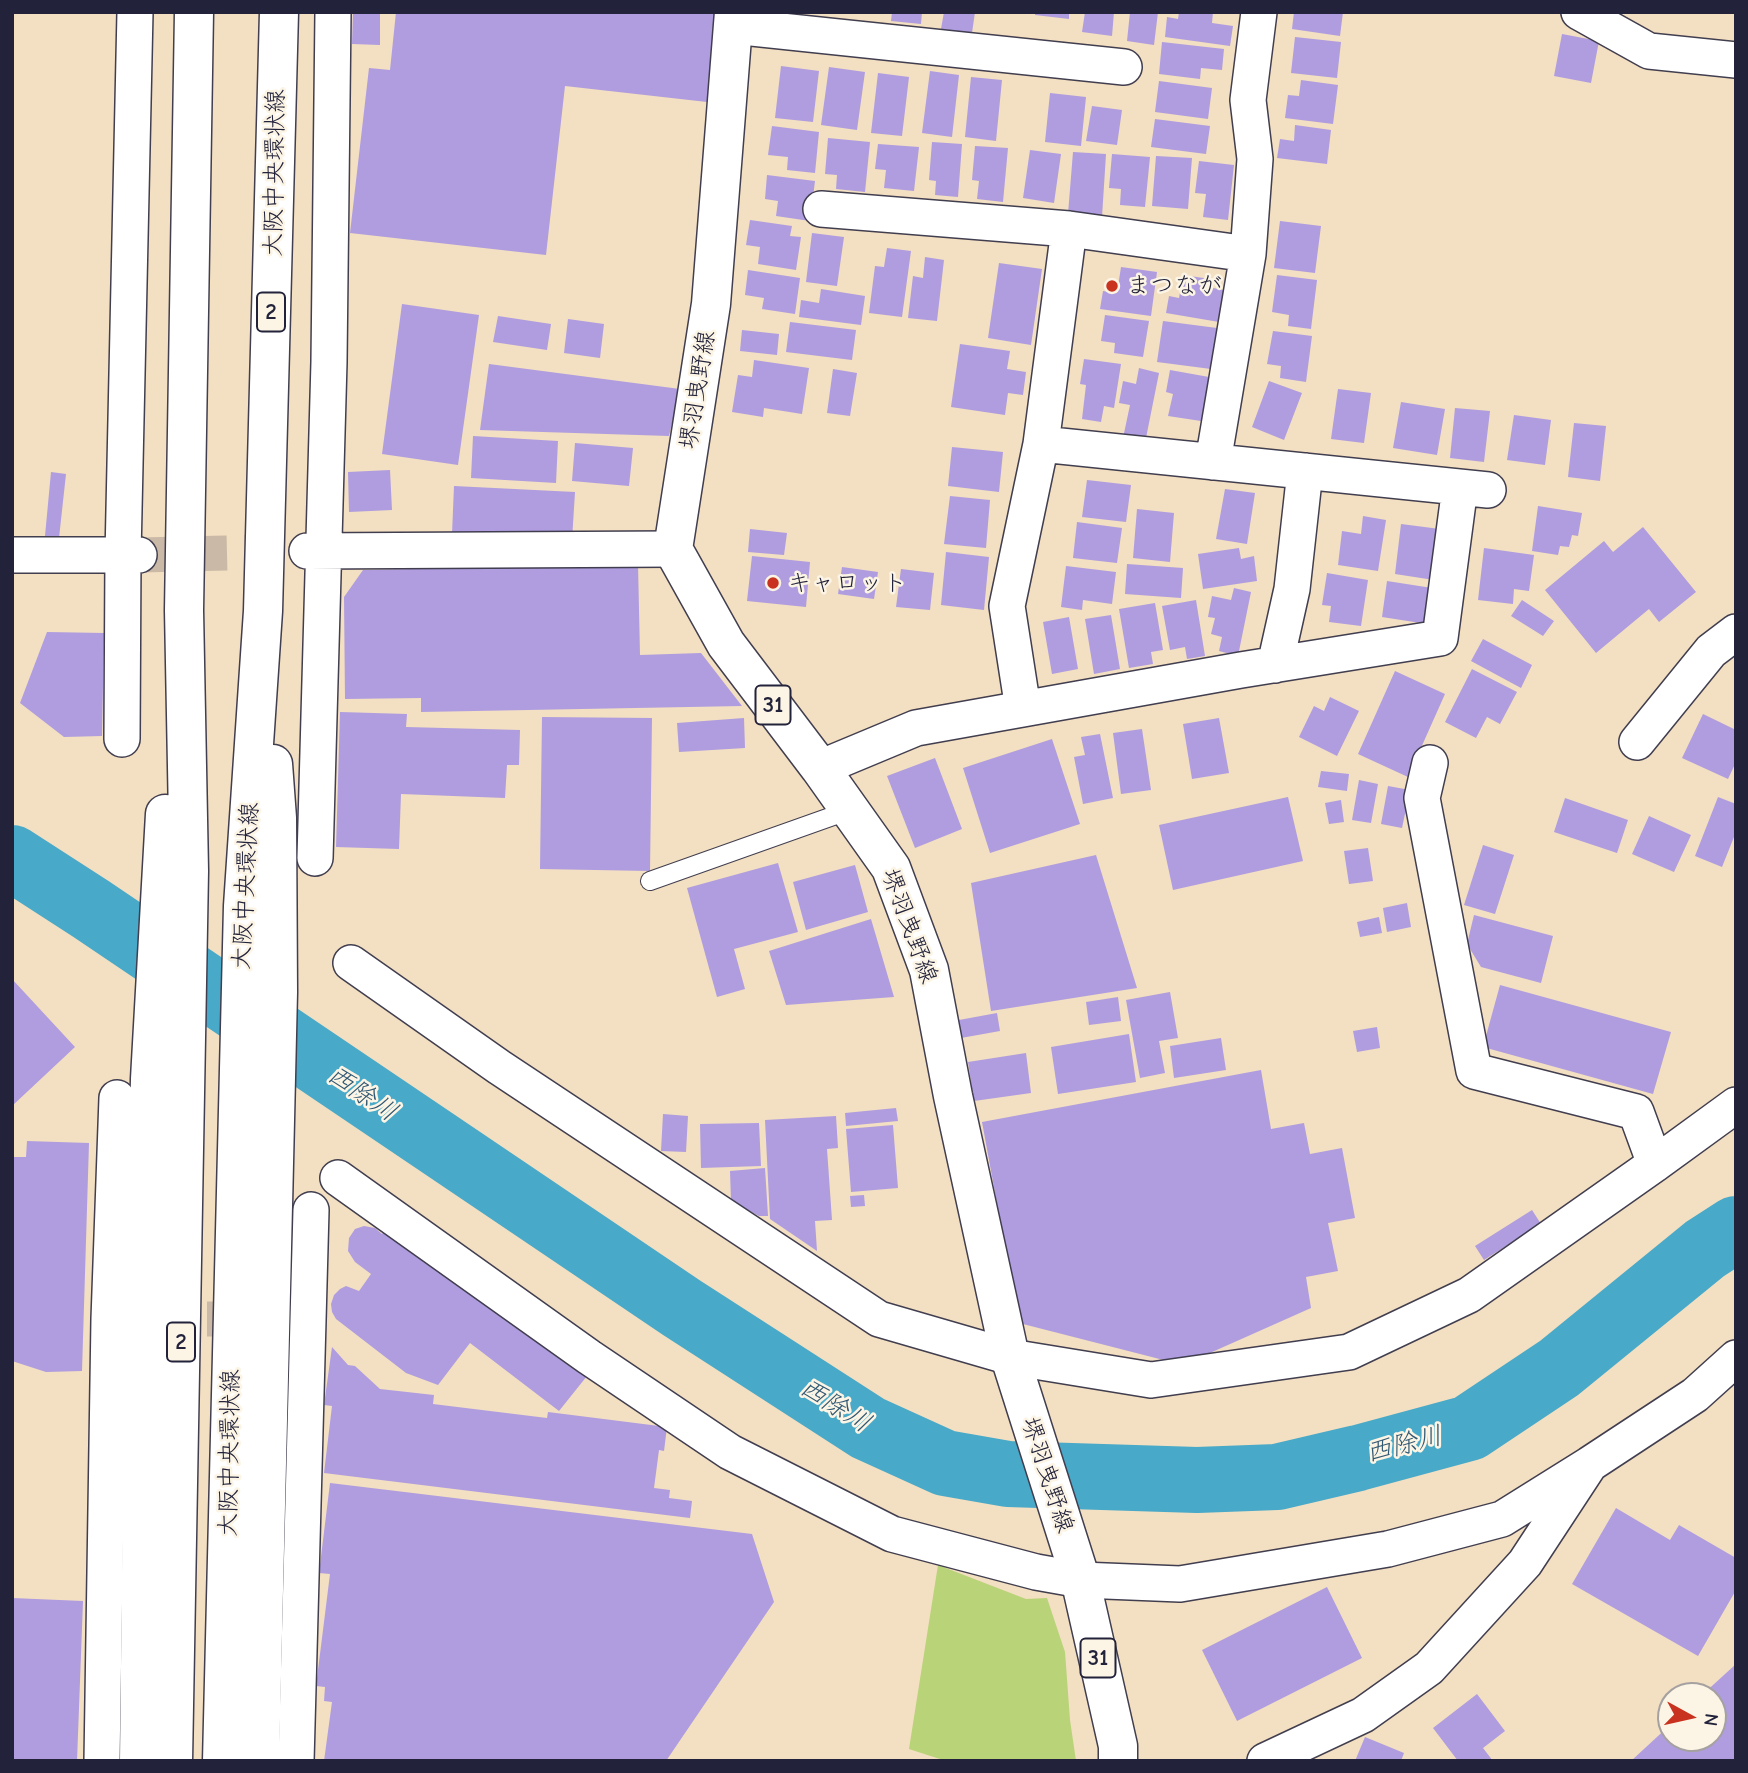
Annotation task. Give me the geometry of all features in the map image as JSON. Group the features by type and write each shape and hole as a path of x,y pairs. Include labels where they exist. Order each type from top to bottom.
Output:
{"main road":[{"path":"139,1761 143,1384 152,1033 176,863 164,822 184,610 194,12"},
{"name":"大阪中央環状線","path":"222,1761 243,906 264,611 279,12"},
{"name":"堺羽曳野線","path":"734,19 711,304 673,549 726,644 820,768 891,868 929,971 953,1096 1013,1367 1077,1569 1118,1746 1118,1761"},
{"path":"260,1761 278,928 277,818 264,611"},
{"name":"2","path":"173,1761 186,1054 176,863"}],"street":[{"path":"122,739 131,555 135,12"},
{"path":"315,858 316,551 330,362 333,12"},
{"path":"1213,462 1248,254 1255,159 1248,100 1259,12"},
{"path":"1579,12 1649,51 1736,60"},
{"path":"734,19 1124,67"},
{"path":"821,209 1069,229 1248,254"},
{"path":"1023,709 1007,606 1041,444 1069,229"},
{"path":"820,768 916,728 1440,638 1474,489 1041,444"},
{"path":"1275,665 1292,589 1305,471"},
{"path":"316,551 673,549"},
{"path":"12,555 131,555"},
{"path":"1637,742 1728,649"},
{"path":"1430,763 1422,798 1474,1071 1636,1112 1655,1164"},
{"path":"351,963 499,1067 878,1319 1013,1367 1151,1380 1349,1352 1469,1295 1736,1105"},
{"path":"102,1761 109,1319 117,1098"},
{"path":"296,1761 325,1199 589,1357 730,1452 892,1534 1036,1572 1077,1569 1180,1584 1388,1549 1502,1519 1695,1395 1736,1358"},
{"path":"1265,1761 1363,1715 1429,1668 1525,1563 1590,1464"}],"lane":[{"path":"650,881 850,810"}],"green space":[{"path":"938,1565 1026,1599 1047,1598 1065,1652 1076,1761 946,1761 909,1749"}],"building":[{"path":"353,12 380,12 380,45 352,44"},
{"path":"396,12 718,12 707,102 565,86 546,255 350,233 369,68 390,70"},
{"path":"892,12 922,12 921,24 891,21"},
{"path":"944,12 975,12 972,33 941,29"},
{"path":"1035,12 1069,12 1069,19 1035,15"},
{"path":"1085,12 1114,12 1112,36 1082,32"},
{"path":"1130,12 1158,12 1154,45 1127,41"},
{"path":"1179,12 1213,12 1212,23 1233,26 1230,46 1165,37 1167,17 1178,19"},
{"path":"1294,12 1343,12 1340,36 1292,29"},
{"path":"1562,34 1599,41 1591,83 1554,76"},
{"path":"1295,37 1341,42 1337,78 1291,73"},
{"path":"1162,42 1224,49 1222,70 1201,68 1200,79 1159,74"},
{"path":"781,66 819,71 813,122 775,118"},
{"path":"829,67 865,72 857,130 821,125"},
{"path":"930,71 959,75 952,137 922,133"},
{"path":"878,73 909,77 902,136 871,133"},
{"path":"971,77 1002,80 996,141 965,137"},
{"path":"1301,80 1338,85 1333,124 1285,118 1288,95 1299,96"},
{"path":"1159,81 1212,88 1208,119 1155,112"},
{"path":"1050,93 1086,97 1081,146 1045,142"},
{"path":"1092,106 1122,110 1117,145 1086,141"},
{"path":"1155,119 1210,126 1206,154 1151,147"},
{"path":"1295,125 1331,130 1327,164 1277,158 1280,139 1294,141"},
{"path":"772,126 819,132 815,173 787,170 788,157 768,155"},
{"path":"828,138 870,142 865,192 836,189 837,175 825,174"},
{"path":"932,142 962,144 958,197 935,195 936,181 929,180"},
{"path":"878,144 919,147 914,191 884,188 886,170 875,169"},
{"path":"975,146 1008,148 1003,202 977,199 979,181 972,180"},
{"path":"1030,150 1061,154 1054,203 1023,198"},
{"path":"1073,152 1106,154 1102,217 1068,214"},
{"path":"1112,154 1150,157 1145,207 1120,205 1121,189 1109,188"},
{"path":"1156,156 1192,158 1188,209 1152,206"},
{"path":"1199,161 1234,165 1228,220 1203,217 1206,194 1195,193"},
{"path":"767,175 815,181 810,221 776,216 778,201 765,199"},
{"path":"750,220 792,226 790,236 801,237 796,270 758,264 760,247 746,245"},
{"path":"1280,221 1321,226 1315,273 1274,268"},
{"path":"812,233 844,237 837,286 806,282"},
{"path":"887,248 911,251 902,317 869,313 875,266 884,267"},
{"path":"925,257 944,260 937,321 908,318 913,276 923,278"},
{"path":"999,263 1042,269 1031,345 988,338"},
{"path":"1121,267 1157,272 1151,316 1100,309 1103,291 1117,293"},
{"path":"748,270 800,278 795,314 762,309 764,298 745,295"},
{"path":"1183,275 1210,279 1208,287 1224,290 1219,322 1166,313 1169,296 1179,298"},
{"path":"1277,275 1317,280 1311,329 1288,326 1289,315 1272,312"},
{"path":"821,289 865,296 861,325 799,317 801,300 819,303"},
{"path":"402,304 479,315 458,465 382,454"},
{"path":"1105,315 1149,321 1143,357 1114,353 1115,343 1101,341"},
{"path":"498,316 551,324 547,350 493,342"},
{"path":"568,319 604,324 600,358 564,353"},
{"path":"1163,321 1217,328 1211,369 1157,362"},
{"path":"790,322 856,330 852,360 786,352"},
{"path":"742,330 779,334 777,355 740,351"},
{"path":"1273,331 1312,336 1306,382 1280,378 1281,366 1267,364"},
{"path":"960,344 1010,351 1007,369 1026,372 1023,395 1008,393 1005,415 951,407"},
{"path":"1084,359 1121,364 1114,408 1104,406 1101,422 1082,419 1086,385 1080,384"},
{"path":"754,360 809,368 802,414 764,408 763,417 732,412 738,375 752,377"},
{"path":"489,364 680,389 669,436 480,430"},
{"path":"1139,368 1159,373 1145,443 1123,438 1130,405 1119,403 1123,381 1136,384"},
{"path":"833,369 857,373 850,416 827,413"},
{"path":"1170,370 1209,377 1201,421 1168,416 1173,394 1166,392"},
{"path":"1269,381 1302,393 1284,440 1252,427"},
{"path":"1338,389 1371,393 1364,443 1331,439"},
{"path":"1401,402 1445,409 1437,455 1393,448"},
{"path":"1455,408 1490,411 1484,462 1450,458"},
{"path":"1514,415 1551,420 1545,465 1507,460"},
{"path":"1574,423 1606,426 1600,481 1568,477"},
{"path":"473,436 558,441 556,483 471,478"},
{"path":"575,443 633,448 629,486 572,481"},
{"path":"952,447 1003,452 999,492 948,486"},
{"path":"390,470 392,510 349,512 348,472"},
{"path":"51,472 66,474 59,538 45,536"},
{"path":"1087,480 1131,485 1126,522 1082,517"},
{"path":"454,486 575,492 572,540 452,534"},
{"path":"1225,489 1255,493 1247,544 1216,539"},
{"path":"950,496 990,500 986,548 944,544"},
{"path":"1538,506 1582,513 1578,536 1572,535 1569,547 1560,546 1558,555 1532,551"},
{"path":"1137,509 1174,513 1170,562 1133,558"},
{"path":"1363,516 1386,520 1378,571 1338,565 1342,531 1361,534"},
{"path":"1077,522 1122,528 1117,563 1073,558"},
{"path":"1401,524 1440,529 1434,580 1395,574"},
{"path":"1643,527 1696,592 1659,622 1649,609 1596,653 1545,590 1604,541 1613,552"},
{"path":"750,529 787,533 784,555 748,552"},
{"path":"1239,548 1241,559 1254,556 1257,581 1203,589 1198,554"},
{"path":"1484,548 1534,555 1529,591 1514,589 1513,604 1478,600"},
{"path":"946,552 989,557 984,610 941,605"},
{"path":"752,556 810,562 806,607 747,601"},
{"path":"638,564 640,655 701,653 742,706 421,712 421,698 345,699 344,597 363,570"},
{"path":"1127,564 1183,568 1181,598 1125,594"},
{"path":"1066,566 1116,572 1112,604 1083,600 1082,610 1061,607"},
{"path":"842,567 878,572 874,599 838,594"},
{"path":"901,569 934,573 930,610 896,607"},
{"path":"1327,573 1368,580 1361,626 1329,622 1331,606 1322,605"},
{"path":"1387,581 1432,588 1427,624 1382,617"},
{"path":"1234,588 1251,592 1238,656 1219,651 1222,637 1211,634 1215,618 1208,617 1212,596 1231,600"},
{"path":"1196,600 1205,656 1187,659 1185,647 1170,650 1162,606"},
{"path":"1522,600 1554,621 1543,636 1511,616"},
{"path":"1155,603 1163,650 1151,652 1153,664 1129,668 1119,609"},
{"path":"1111,615 1120,669 1094,674 1085,619"},
{"path":"1069,617 1078,669 1052,674 1043,622"},
{"path":"47,632 104,633 102,736 64,737 20,703"},
{"path":"1483,639 1532,665 1521,688 1471,661"},
{"path":"1472,669 1517,692 1500,724 1487,717 1476,738 1445,722"},
{"path":"1395,671 1445,694 1408,777 1358,754"},
{"path":"1330,697 1359,711 1337,756 1299,737 1314,706 1324,711"},
{"path":"340,712 407,714 406,727 520,730 519,765 507,765 505,798 401,794 399,849 336,847"},
{"path":"1703,714 1736,730 1736,762 1728,779 1682,758"},
{"path":"542,717 652,718 650,871 540,869"},
{"path":"744,718 745,748 679,752 677,723"},
{"path":"1219,718 1229,773 1192,779 1183,724"},
{"path":"1142,729 1151,790 1121,794 1113,733"},
{"path":"1100,734 1113,798 1083,804 1074,757 1085,755 1081,737"},
{"path":"1052,739 1080,824 990,853 963,768"},
{"path":"935,758 962,829 915,848 887,776"},
{"path":"1321,771 1349,774 1347,791 1318,787"},
{"path":"1359,780 1378,784 1371,823 1352,820"},
{"path":"1388,786 1410,790 1402,828 1381,824"},
{"path":"1288,797 1303,861 1173,890 1159,825"},
{"path":"1718,797 1736,804 1736,832 1722,867 1695,856"},
{"path":"1565,798 1628,820 1617,853 1554,832"},
{"path":"1341,800 1344,822 1329,824 1325,803"},
{"path":"1649,816 1691,835 1674,872 1632,854"},
{"path":"1483,845 1514,855 1495,914 1464,905"},
{"path":"1368,848 1373,881 1349,884 1344,851"},
{"path":"1096,855 1137,988 991,1011 971,883"},
{"path":"778,863 798,932 734,949 745,989 717,997 687,888"},
{"path":"855,865 868,912 806,930 793,882"},
{"path":"1407,903 1411,927 1387,932 1383,908"},
{"path":"1474,915 1553,936 1541,983 1481,967 1467,944"},
{"path":"1379,917 1382,933 1360,937 1357,922"},
{"path":"871,919 894,997 786,1005 769,951"},
{"path":"12,979 75,1047 12,1106"},
{"path":"1500,985 1671,1032 1653,1094 1483,1047"},
{"path":"1170,992 1178,1038 1159,1041 1165,1073 1140,1078 1126,1000"},
{"path":"1118,997 1121,1021 1089,1025 1086,1002"},
{"path":"997,1013 1000,1031 961,1038 959,1020"},
{"path":"1377,1027 1380,1048 1357,1052 1353,1031"},
{"path":"1129,1034 1136,1082 1058,1094 1051,1047"},
{"path":"1221,1038 1226,1070 1174,1078 1170,1046"},
{"path":"1026,1053 1031,1093 974,1101 968,1062"},
{"path":"1261,1070 1271,1129 1304,1123 1310,1154 1342,1148 1355,1218 1328,1223 1338,1271 1306,1277 1311,1308 1183,1365 1019,1323 982,1122"},
{"path":"896,1108 898,1121 846,1126 845,1113"},
{"path":"663,1114 688,1116 686,1152 661,1151"},
{"path":"836,1116 838,1148 827,1149 832,1220 815,1221 817,1251 770,1219 765,1120"},
{"path":"759,1123 761,1166 701,1168 700,1124"},
{"path":"893,1125 898,1188 851,1192 846,1129"},
{"path":"27,1141 89,1143 82,1371 46,1372 12,1361 12,1157 26,1157"},
{"path":"765,1168 768,1216 759,1216 731,1201 730,1171"},
{"path":"864,1195 865,1206 851,1207 850,1196"},
{"path":"1532,1210 1541,1224 1484,1260 1475,1246"},
{"path":"389,1225 587,1376 559,1411 470,1343 438,1385 406,1373 336,1319 331,1304 334,1295 346,1286 359,1291 371,1274 355,1262 348,1251 349,1238 355,1229 364,1226 375,1228 382,1234"},
{"path":"332,1347 348,1365 355,1366 380,1389 434,1395 433,1404 547,1418 548,1412 667,1427 664,1451 659,1450 654,1488 670,1490 669,1498 692,1501 690,1518 324,1473 332,1406 324,1405"},
{"path":"330,1483 752,1534 774,1602 666,1761 324,1761 332,1702 324,1701 325,1687 316,1686 330,1574 319,1573"},
{"path":"1616,1508 1670,1540 1679,1525 1736,1558 1736,1590 1698,1656 1572,1584"},
{"path":"1327,1587 1362,1658 1237,1721 1202,1650"},
{"path":"12,1598 83,1601 77,1761 12,1761"},
{"path":"1736,1664 1736,1761 1631,1761 1657,1737 1657,1752 1727,1752 1727,1682 1716,1682"},
{"path":"1477,1694 1505,1731 1483,1748 1493,1761 1458,1761 1433,1728"},
{"path":"1365,1737 1404,1753 1401,1761 1355,1761"}],"waterway":[{"name":"西除川","path":"12,858 682,1308 868,1428 945,1463 1008,1474 1197,1480 1277,1477 1469,1428 1559,1368 1705,1249 1736,1229"}],"tunnel":[{"path":"139,555 307,551"},
{"path":"154,1319 259,1319"}],"place":[{"name":"まつなが","path":"1112,286"},
{"name":"キャロット","path":"773,583"}]}
